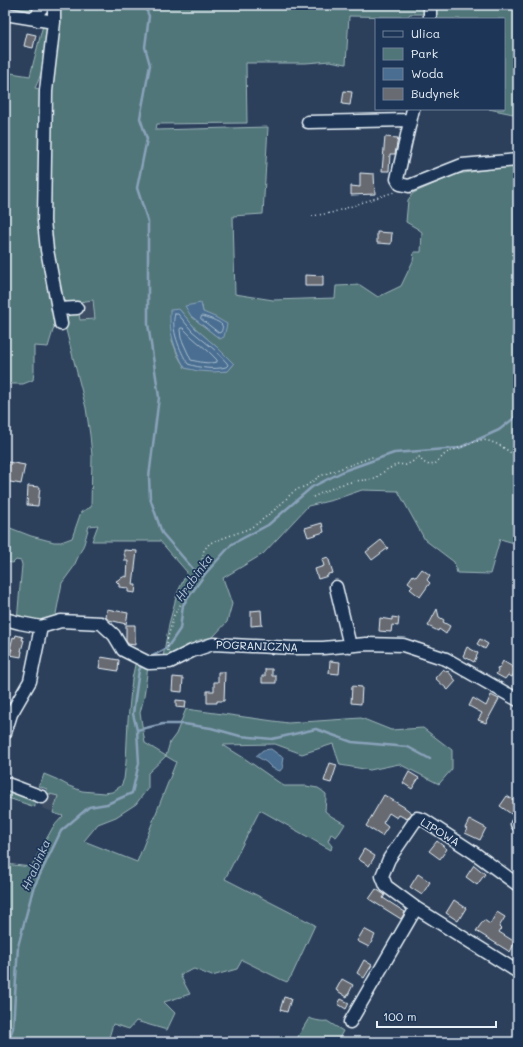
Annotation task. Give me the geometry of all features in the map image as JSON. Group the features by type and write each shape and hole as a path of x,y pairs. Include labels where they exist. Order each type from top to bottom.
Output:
{"street":[{"path":"38,20 38,11 45,5"},
{"path":"54,5 54,22 46,91 44,221 47,250 61,324"},
{"path":"430,5 430,18"},
{"path":"5,14 54,22"},
{"path":"308,122 412,114 396,179 400,184 409,186 462,165 518,160"},
{"path":"58,309 77,308"},
{"path":"336,587 350,646"},
{"name":"POGRANICZNA","path":"5,619 40,627 61,621 101,623 114,635 123,650 149,663 170,662 192,651 213,644 292,648 323,648 366,644 403,646 446,659 518,700"},
{"path":"5,733 11,714 30,681 40,627"},
{"path":"5,783 42,797"},
{"name":"LIPOWA","path":"518,885 449,836 424,820 417,818 389,859 382,876 386,886 416,908 518,972"},
{"path":"350,1022 416,908"}],"path":[{"path":"312,216 331,213 393,192 400,184"},
{"path":"313,497 339,485 355,481 375,479 386,470 398,464 406,465 419,457 424,462 436,464 446,452 480,440 486,440 508,451 518,460"},
{"path":"168,654 167,640 174,615 198,576 204,550 210,542 248,529 257,524 292,493 306,486 320,476 375,456"}],"shaded area":[{"path":"92,301 95,318 81,320 79,303"},
{"path":"46,793 58,796 53,812 42,808"}],"green space":[{"path":"5,5 50,5 45,58 35,88 41,89 54,327 48,347 34,346 33,380 23,384 5,384 5,72 30,76 44,21 32,14 5,11"},
{"path":"59,5 426,5 426,14 410,14 407,17 349,16 346,64 330,61 306,63 246,63 247,123 157,124 156,130 268,127 263,214 233,216 235,294 273,300 335,298 336,286 360,285 378,297 401,286 413,261 414,252 421,252 422,232 406,222 408,200 413,193 457,174 518,165 518,544 500,539 490,574 457,573 454,562 425,540 398,491 362,490 333,500 308,506 263,554 223,578 232,604 227,622 213,637 199,640 181,650 163,657 169,624 177,594 187,572 160,541 92,541 98,525 89,526 84,544 73,568 62,583 55,619 41,623 17,620 22,565 21,561 16,560 13,563 5,562 5,526 31,536 54,542 61,542 72,538 81,512 91,507 92,456 90,435 86,408 65,326 69,313 79,313 80,320 95,319 93,300 79,302 78,304 71,304 65,302 62,298 48,246 48,91","holes":["202,306 203,312 220,339 191,316","179,309 195,328 234,364 228,371 206,371 185,368 178,356 172,340"]},
{"path":"433,5 518,5 518,115 494,110 505,110 505,18 433,18"},
{"path":"136,660 148,666 144,697 140,713 145,743 166,756 170,742 176,734 186,709 288,723 361,718 391,730 423,728 452,750 452,769 439,784 399,764 370,770 340,765 333,744 302,754 275,744 223,745 284,786 306,786 318,788 326,794 325,811 345,824 336,837 331,834 328,841 332,846 331,850 260,810 225,879 315,925 292,975 287,982 242,960 237,969 212,976 194,969 180,975 190,994 164,1002 175,1013 167,1030 136,1021 129,1029 113,1024 109,1042 5,1042 5,864 31,867 53,827 63,816 53,813 58,796 46,793 47,789 38,786 44,774 82,791 104,793 112,792 121,786 124,779 126,762 132,679","holes":["166,756 176,762 137,862 84,841 98,824 116,817 136,804 148,788 148,773"]},
{"path":"5,790 18,791 33,797 35,807 5,797"},
{"path":"309,1018 318,1021 327,1021 343,1031 337,1042 295,1042"}],"water":[{"path":"201,303 203,312 227,324 224,337 220,339 191,316 185,306"},
{"path":"179,309 195,328 234,364 228,371 198,371 185,368 175,347 170,326 170,310"},
{"path":"271,749 283,757 283,767 280,771 272,768 256,756 263,750"}],"building":[{"path":"27,33 36,35 33,48 24,46"},
{"path":"344,91 352,92 350,105 342,104"},
{"path":"385,137 398,138 395,154 390,154 389,171 382,171"},
{"path":"360,173 374,174 375,194 351,195 351,186 360,187"},
{"path":"377,232 392,233 391,244 377,243"},
{"path":"305,275 323,276 323,286 305,286"},
{"path":"8,462 25,465 21,484 5,481"},
{"path":"28,486 40,487 38,506 27,505"},
{"path":"322,523 324,532 308,537 305,528"},
{"path":"381,540 388,548 372,560 366,552"},
{"path":"124,550 137,551 133,585 136,585 135,593 128,592 128,588 119,587 119,584 116,581 125,576 127,577 128,561 125,561"},
{"path":"328,557 333,573 318,579 315,569 324,566 322,559"},
{"path":"422,569 430,575 427,580 430,583 420,597 410,589 413,586 408,582 413,575 416,577"},
{"path":"107,609 128,613 126,624 106,618"},
{"path":"437,609 439,617 444,620 443,622 450,626 446,634 439,629 438,631 428,626"},
{"path":"261,610 262,625 251,626 251,611"},
{"path":"392,617 399,618 398,626 392,625 391,632 379,631 380,618 392,620"},
{"path":"126,625 135,625 135,645 128,644 126,641"},
{"path":"16,635 23,637 22,640 24,640 21,657 10,655 13,637 15,638"},
{"path":"480,639 488,644 485,649 477,644"},
{"path":"467,647 478,653 474,662 463,656"},
{"path":"101,657 119,660 118,671 99,668"},
{"path":"330,661 340,662 339,674 329,673"},
{"path":"503,661 516,669 512,677 508,675 505,679 496,674 498,671 497,668 500,667"},
{"path":"265,669 272,669 272,676 276,676 276,683 262,683 262,676 265,676"},
{"path":"443,669 447,672 448,671 456,681 448,690 435,678"},
{"path":"218,672 225,672 224,701 207,703 207,691 214,691 214,682 218,682"},
{"path":"173,677 183,678 182,692 172,691"},
{"path":"352,686 362,687 361,704 351,703"},
{"path":"491,695 499,699 486,723 478,720 482,713 469,706 473,698 486,706"},
{"path":"176,700 186,701 185,708 176,707"},
{"path":"330,763 337,765 331,783 324,781"},
{"path":"409,772 419,778 412,789 403,783"},
{"path":"384,795 412,813 407,819 399,815 397,818 389,813 383,823 388,827 382,836 366,826"},
{"path":"507,796 518,803 518,811 514,816 500,806"},
{"path":"469,820 486,828 480,840 465,833 467,829 465,828"},
{"path":"437,841 447,849 440,859 429,851"},
{"path":"364,849 375,856 369,866 358,859"},
{"path":"474,865 485,874 477,885 466,877"},
{"path":"418,874 430,882 422,895 410,887"},
{"path":"376,889 385,895 383,898 405,912 401,919 369,899"},
{"path":"454,900 466,908 458,921 446,913"},
{"path":"497,912 505,917 499,927 501,929 499,932 515,942 510,952 476,931 484,920 490,924"},
{"path":"364,929 375,935 369,947 357,941"},
{"path":"364,960 372,965 364,978 357,973"},
{"path":"342,979 353,985 347,997 336,990"},
{"path":"284,997 291,999 287,1012 280,1010"},
{"path":"341,999 349,1003 346,1009 338,1004"}],"waterway":[{"path":"144,5 149,16 145,47 150,65 140,118 147,139 137,188 148,222 148,324 159,397 149,477 150,498 162,533 194,570 205,574"},
{"name":"Hrabinka","path":"149,658 167,648 180,629 183,605 205,574 232,544 268,525 312,487 346,470 394,453 459,448 499,430 518,415"},
{"name":"Hrabinka","path":"8,1042 13,1028 18,946 33,889 61,831 89,807 107,804 132,793 139,763 137,730 133,714 139,670 143,664"},
{"path":"137,730 163,724 184,724 211,728 240,736 272,739 316,729 352,742 408,747 430,759"}]}
